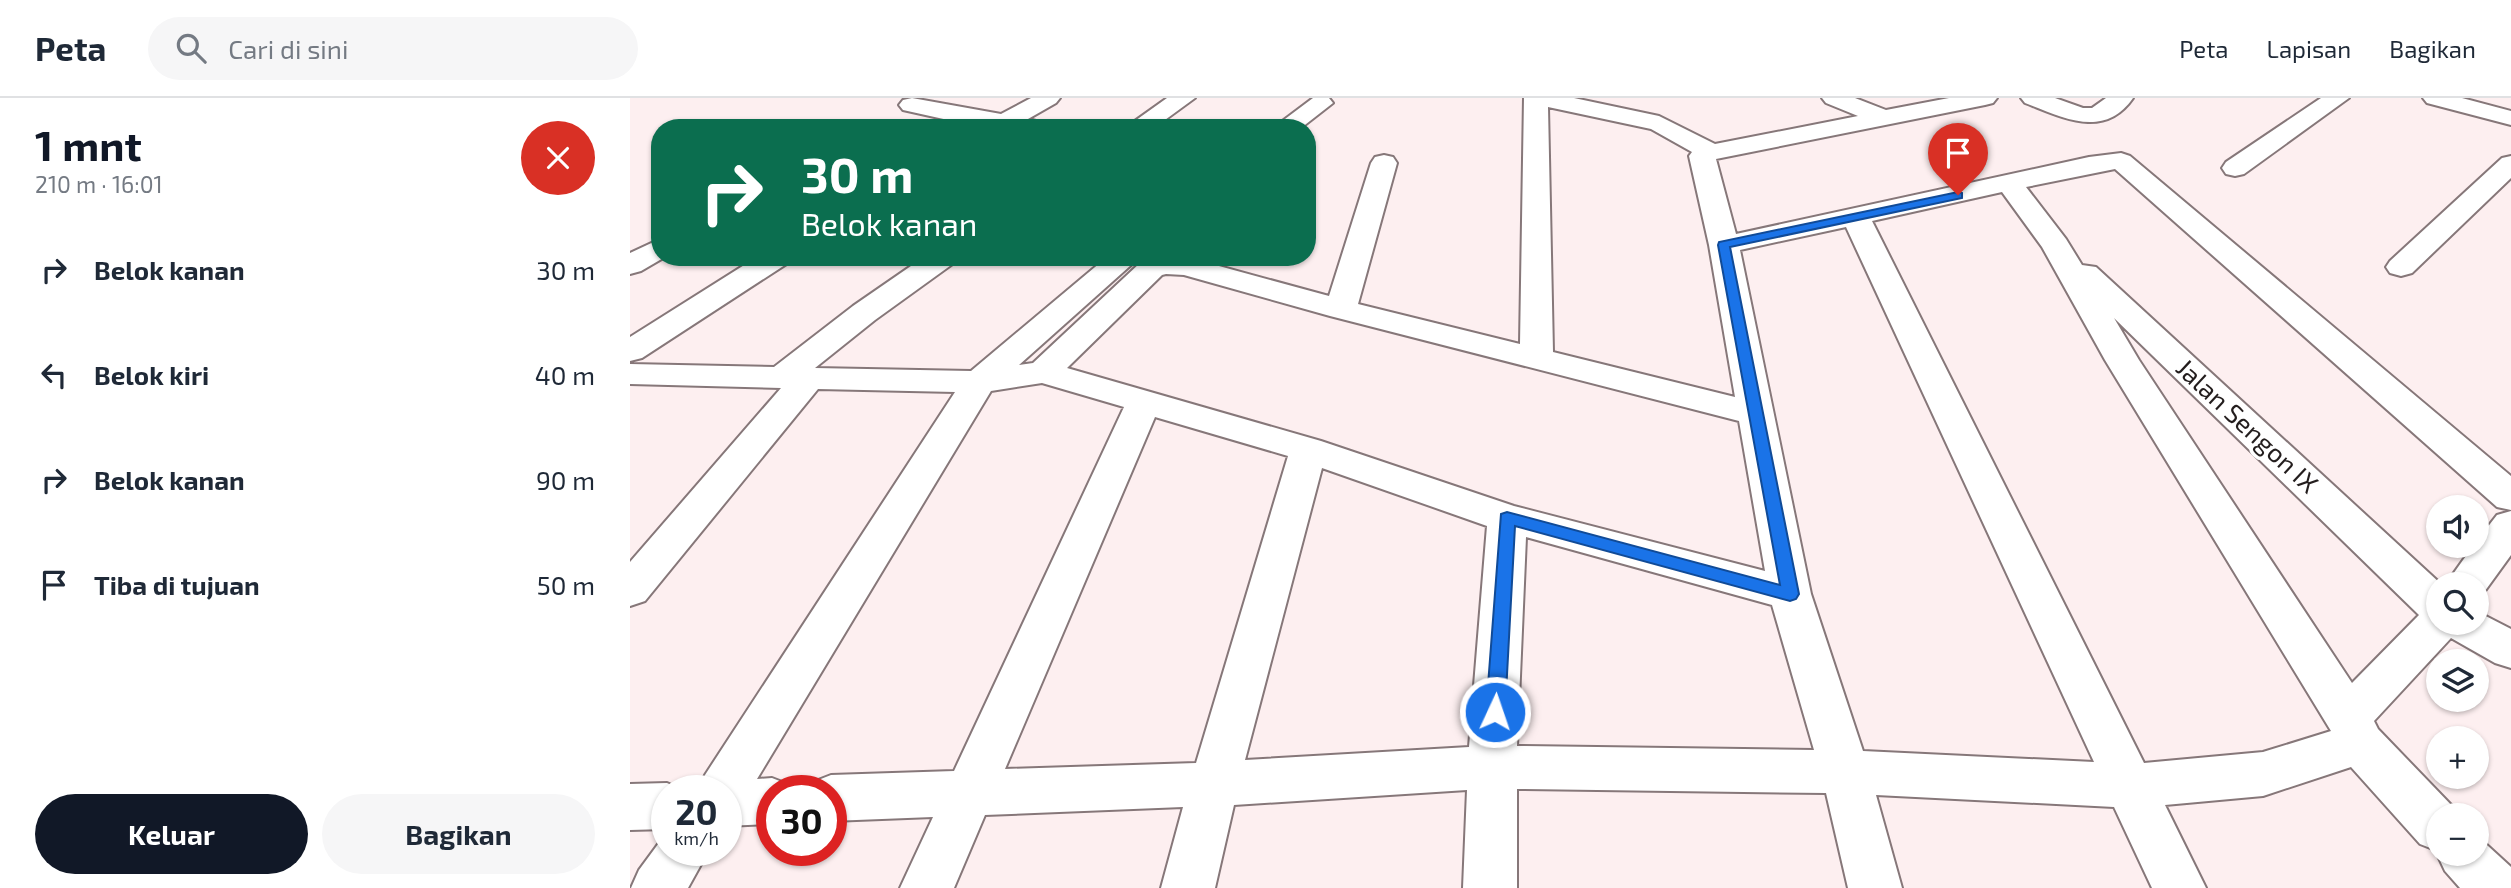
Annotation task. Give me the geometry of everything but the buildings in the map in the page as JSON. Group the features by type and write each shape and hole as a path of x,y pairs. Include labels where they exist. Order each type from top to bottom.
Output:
{"street":[{"path":"1010,119 1048,98"},
{"path":"1151,119 1183,98"},
{"path":"1536,357 1538,98 1659,123 1711,152"},
{"path":"1834,98 1887,119"},
{"path":"1875,888 1845,772 1790,594 1724,245 1702,156 1711,152 1986,98"},
{"path":"2033,98 2080,115 2097,115 2121,98"},
{"path":"2235,168 2337,98"},
{"path":"2435,98 2511,118"},
{"path":"1298,119 1321,103"},
{"path":"911,105 973,119"},
{"path":"1724,245 2089,165 2120,161 2138,152 2099,135 2080,115"},
{"path":"2120,161 2511,497"},
{"path":"1341,309 1384,163"},
{"path":"2401,267 2511,164"},
{"path":"2010,184 2056,245 2122,360 2355,730 2426,813"},
{"path":"1856,217 2179,888"},
{"name":"Jalan Sengon IX","path":"2056,245 2426,596"},
{"path":"630,265 651,253"},
{"path":"636,374 767,266"},
{"path":"630,590 795,378 864,313 931,266"},
{"path":"733,775 979,382 1114,266"},
{"path":"1043,372 1156,266 1195,267 1341,309 1757,414"},
{"path":"636,374 979,382 1043,372 1308,450 1507,518 1790,594"},
{"path":"927,888 1145,400"},
{"path":"1188,888 1214,783 1308,450"},
{"path":"1490,888 1492,767 1507,518"},
{"path":"2477,572 2511,525"},
{"path":"847,797 1214,783 1492,767 1845,772 2130,786 2263,774 2355,730 2429,635"},
{"path":"2483,635 2511,650"},
{"path":"630,807 651,806"},
{"path":"658,888 672,866"},
{"path":"2474,866 2495,888"}],"route":[{"path":"1495,712 1507,518 1790,594 1724,245 1958,195"}]}
